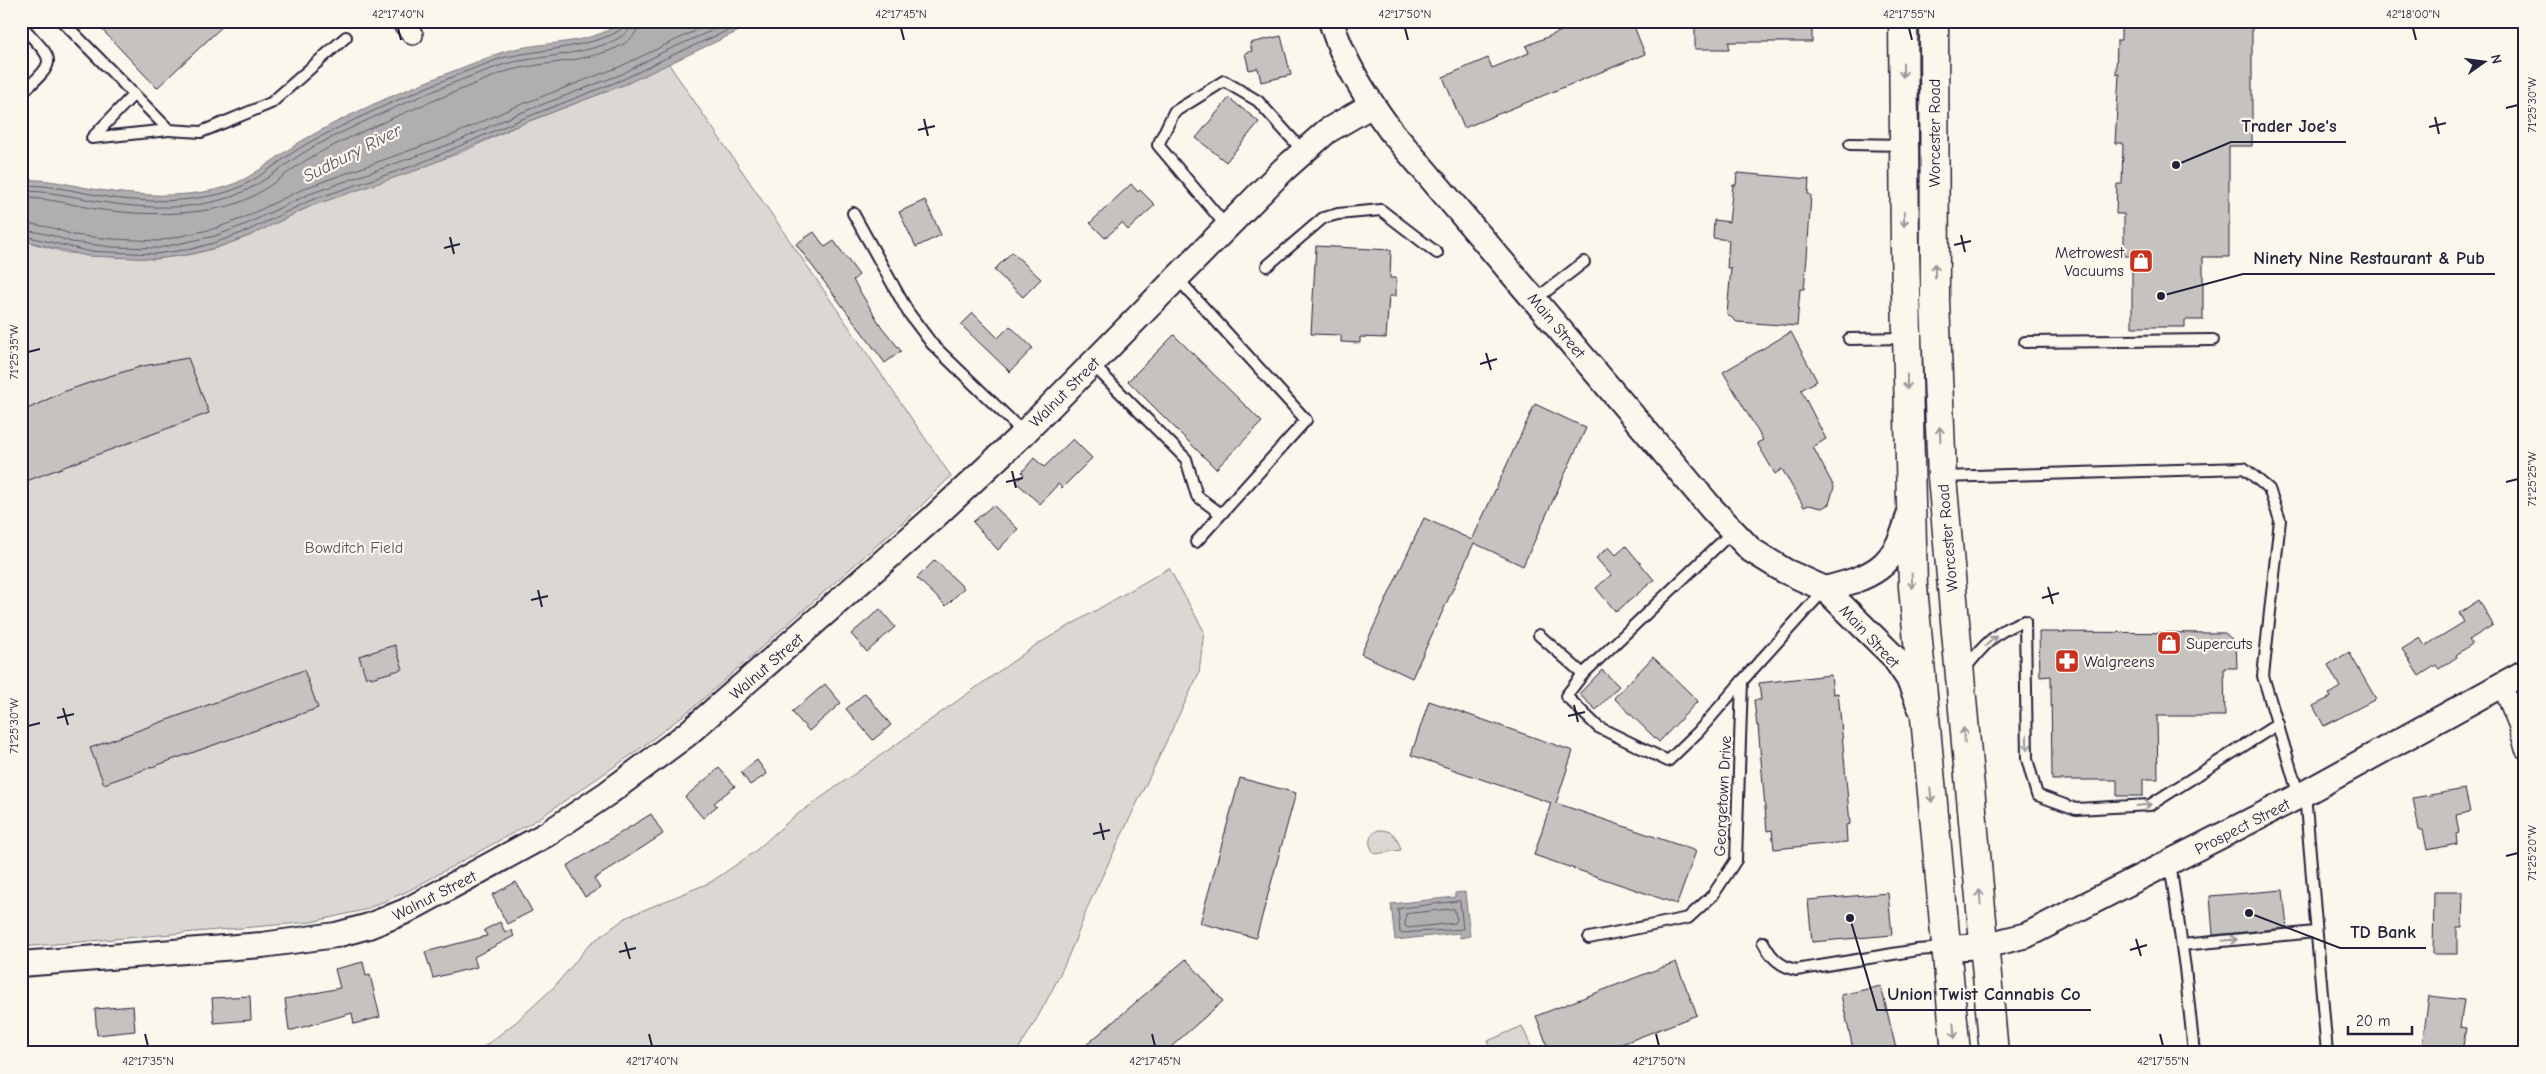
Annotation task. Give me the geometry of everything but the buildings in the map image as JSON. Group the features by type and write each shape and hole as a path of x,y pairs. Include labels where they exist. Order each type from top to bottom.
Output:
{"highway":[{"name":"Worcester Road","path":"1903,21 1906,338 1912,587 1956,1053"},
{"name":"Worcester Road","path":"1934,21 1935,302 1942,477 1994,1053"}],"street":[{"path":"400,21 413,35"},
{"name":"Main Street","path":"1331,21 1343,54 1372,105 1732,532 1751,550 1785,571 1825,589 1893,656 1908,678 1923,715"},
{"name":"Walnut Street","path":"21,964 308,940 369,926 416,906 547,834 667,750 712,713 924,526 1024,433 1303,151 1327,131 1372,105"},
{"name":"Main Street","path":"1825,589 1850,583 1872,573 1892,558 1902,541 1910,514"},
{"name":"Prospect Street","path":"1947,948 1984,946 2027,935 2302,794 2525,672"},
{"path":"2502,685 2518,724 2525,749"}],"lane":[{"path":"62,21 169,130"},
{"path":"21,25 48,55 49,62 47,69 21,94"},
{"path":"134,94 92,138 169,130 201,132 271,102 346,37"},
{"path":"1227,227 1158,144 1174,112 1224,81 1258,101 1303,151"},
{"path":"1850,144 1904,145"},
{"path":"1267,266 1324,218 1347,213 1381,210 1437,253"},
{"path":"852,213 908,312 932,344 1024,433"},
{"path":"1536,300 1584,262"},
{"path":"1177,278 1306,420 1196,542"},
{"path":"1850,339 1906,338"},
{"path":"2025,342 2213,340"},
{"path":"1092,364 1186,459 1197,496 1221,514"},
{"path":"1942,477 2244,468 2269,489 2280,520 2263,676 2302,794 2327,1053"},
{"path":"1732,532 1583,674 1566,696 1598,727 1668,761 1698,732 1825,589"},
{"path":"1959,677 1977,653 2008,625 2025,621 2027,759 2037,795 2076,809 2150,805 2278,724"},
{"path":"1539,635 1583,674"},
{"name":"Georgetown Drive","path":"1589,938 1688,918 1713,895 1736,860 1742,681"},
{"path":"2170,862 2182,945 2194,1053"},
{"path":"2182,945 2315,932"},
{"path":"1763,942 1770,956 1783,967 1796,970 1917,950 1947,948"}],"green space":[{"name":"Bowditch Field","path":"668,63 951,476 920,507 694,707 637,751 538,819 408,891 364,910 311,922 21,947 21,240 68,253 155,259 193,254 219,247 249,236 311,206 460,153 519,125 626,84"},
{"path":"1169,568 1204,631 1199,673 1088,906 1056,981 1016,1053 471,1053 485,1046 516,1022 554,987 590,944 627,917 711,882 753,853 791,819 1036,645"},
{"path":"1378,830 1388,831 1394,835 1401,850 1375,854 1370,840 1372,835"},
{"path":"1522,1026 1534,1053 1493,1053 1488,1041"}],"water":[{"name":"Sudbury River","path":"623,21 760,21 626,84 519,125 420,169 311,206 249,236 219,247 193,254 155,259 87,256 21,240 21,180 51,181 99,190 144,195 190,194 219,189 254,174 296,144 329,126 400,93 497,54 529,46 578,40 594,36 609,30"},
{"path":"1465,892 1470,936 1460,938 1459,933 1395,940 1391,904 1455,897 1455,893"}],"place":[{"name":"Trader Joe's","path":"2176,165"},
{"name":"Metrowest Vacuums","path":"2141,261"},
{"name":"Ninety Nine Restaurant & Pub","path":"2161,296"},
{"name":"Supercuts","path":"2169,643"},
{"name":"Walgreens","path":"2067,661"},
{"name":"TD Bank","path":"2249,913"},
{"name":"Union Twist Cannabis Co","path":"1850,918"}]}
